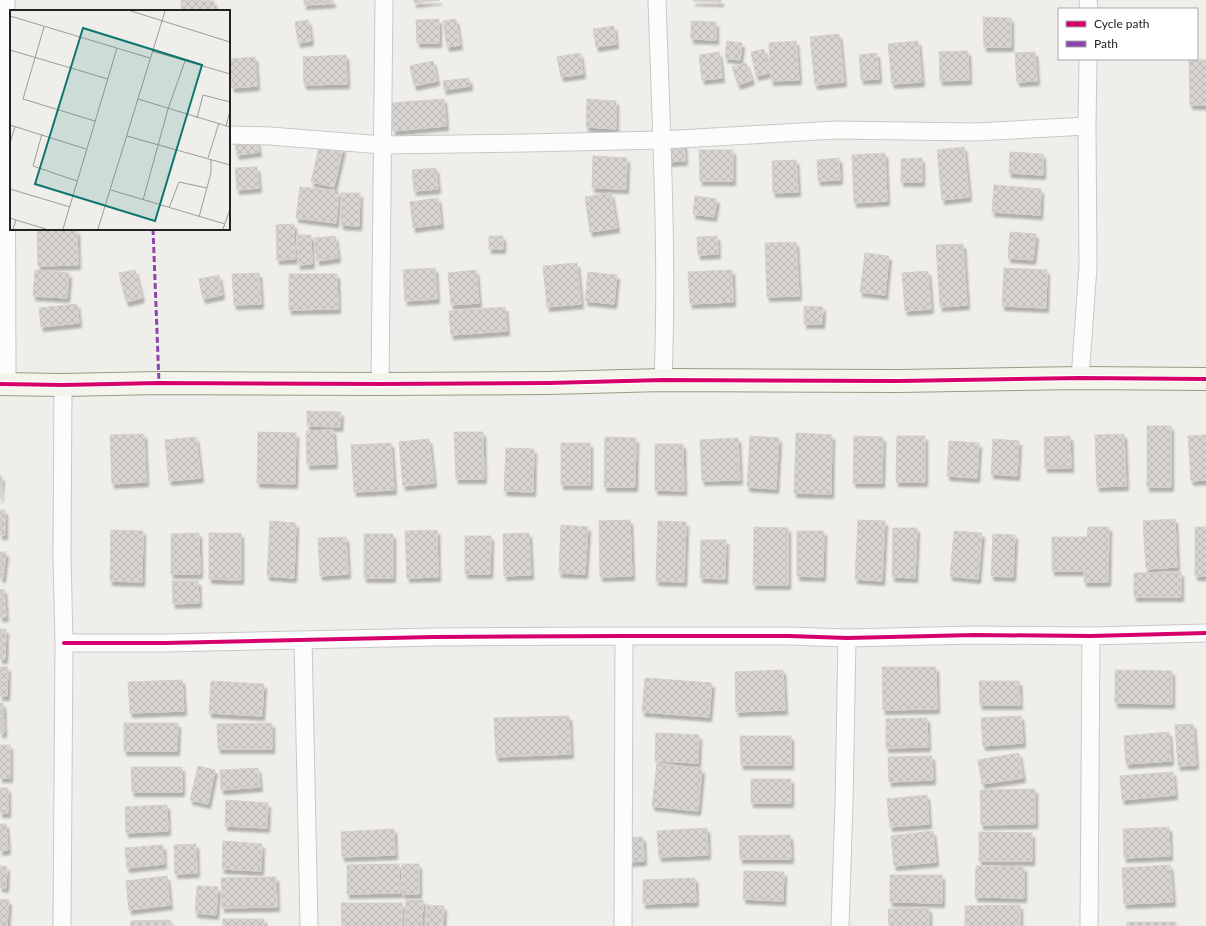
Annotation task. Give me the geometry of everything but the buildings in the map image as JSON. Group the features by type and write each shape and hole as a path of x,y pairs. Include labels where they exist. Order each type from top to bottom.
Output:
{"street":[{"path":"6,0 9,129 5,190 4,384 380,384 542,383 663,380 898,381 1080,378 1206,379"},
{"path":"380,384 384,0"},
{"path":"657,0 662,140 665,305 663,380"},
{"path":"1080,378 1088,267 1088,60"},
{"path":"230,135 270,136 383,144 526,143 662,140 836,130 976,132 1087,126"},
{"path":"62,926 64,643 62,557 63,385"},
{"path":"64,643 166,643 624,636 789,636 847,638 974,635 1091,636 1206,633"},
{"path":"623,926 624,636"},
{"path":"1089,926 1091,636"},
{"path":"840,926 847,638"},
{"path":"303,640 309,926"}],"marked path":[{"path":"153,230 159,383"}],"cycle path":[{"path":"0,384 380,384 549,383 663,380 898,381 1080,378 1206,379"},
{"path":"64,643 165,643 434,637 789,636 847,638 974,635 1091,636 1206,633"}]}
